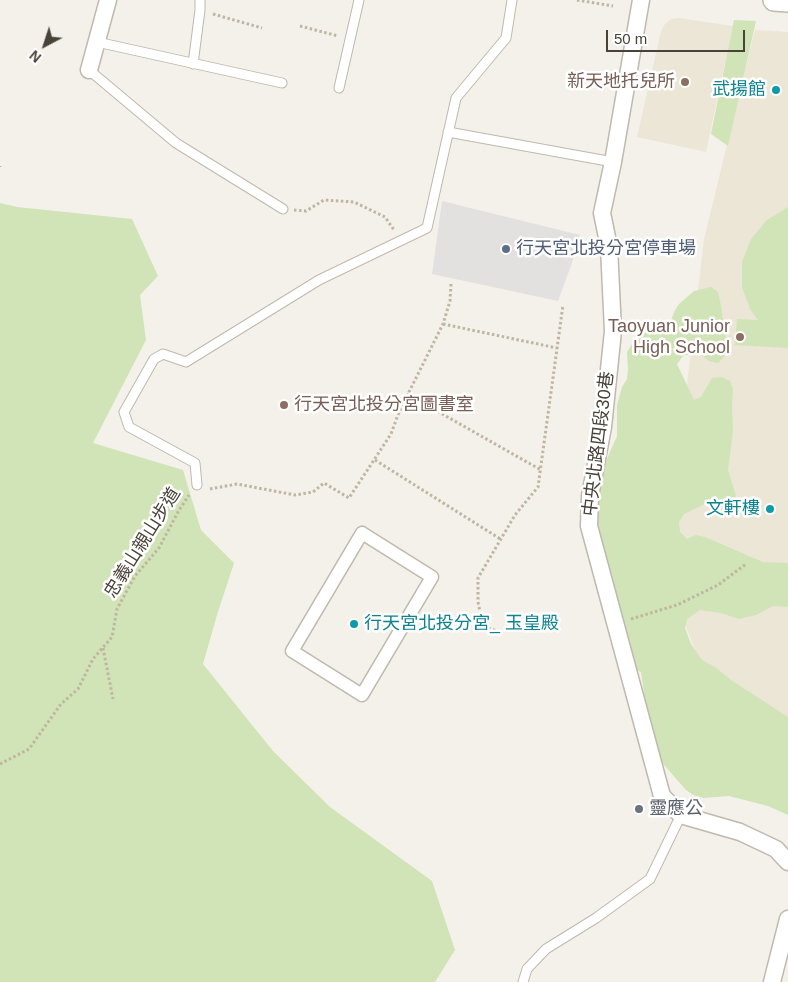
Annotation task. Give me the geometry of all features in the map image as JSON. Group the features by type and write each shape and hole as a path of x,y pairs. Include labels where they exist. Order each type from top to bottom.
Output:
{"street":[{"path":"89,70 108,0"},
{"name":"中央北路四段30巷","path":"641,0 613,162 602,213 609,247 613,331 603,427 590,496 589,526 662,796 681,815 740,832 776,848 788,862"},
{"path":"774,0 788,1"},
{"path":"362,533 432,578 362,695 292,651 362,533"},
{"path":"772,982 788,919"}],"lane":[{"path":"193,64 200,0"},
{"path":"339,88 359,0"},
{"path":"197,485 195,463 129,427 124,412 154,359 163,354 186,362 319,280 426,228 456,98 506,38 512,0"},
{"path":"97,42 282,83"},
{"path":"89,70 176,143 283,209"},
{"path":"448,132 613,162"},
{"path":"523,982 527,968 546,949 596,918 650,879 681,815"}],"path":[{"path":"577,0 614,6"},
{"path":"200,10 262,28"},
{"path":"300,26 350,38"},
{"path":"283,209 306,211 324,200 354,202 385,217 401,240"},
{"name":"忠義山親山步道","path":"0,764 29,748 61,704 78,689 92,659 112,637 117,609 135,576 159,548 182,505 197,485 208,490 238,484 295,495 313,492 324,483 349,498 391,434 398,412 443,324 450,302 451,284"},
{"path":"500,632 483,626 478,602 478,578 515,515 538,487 563,305"},
{"path":"443,324 557,348"},
{"path":"407,394 541,470"},
{"path":"375,460 502,540"},
{"path":"616,623 677,605 718,585 746,564"},
{"path":"103,648 113,699"}],"shaded area":[{"name":"新天地托兒所","path":"679,18 733,26 706,152 637,137 661,31 671,19"},
{"name":"Taoyuan Junior High School","path":"755,30 788,32 788,755 718,707 677,605 681,436 704,239"},
{"name":"行天宮北投分宮停車場","path":"442,201 580,235 558,301 432,274"}],"green space":[{"path":"734,20 756,21 728,146 711,134"},
{"path":"0,203 17,207 132,219 158,276 140,295 146,340 93,443 183,470 201,530 234,563 203,664 273,751 330,807 432,881 455,950 435,982 0,982"},
{"path":"788,207 788,348 735,345 737,319 758,320 750,309 742,287 742,262 751,239 767,220"},
{"path":"711,287 718,292 720,301 726,337 724,357 718,363 709,361 701,355 684,355 677,364 694,400 701,397 712,378 722,377 730,381 733,389 733,431 728,470 736,496 729,501 711,501 684,514 679,522 680,532 687,539 696,535 705,537 763,562 788,563 788,607 773,606 756,615 739,619 721,613 700,610 687,619 685,628 691,644 702,660 788,717 788,815 768,806 729,796 703,798 693,795 685,789 659,759 646,722 641,672 633,668 598,527 597,518 602,470 617,436 617,405 622,387 627,379 627,352 639,333 655,325 671,321 679,304 694,291"}],"place":[{"name":"新天地托兒所","path":"685,82"},
{"name":"武揚館","path":"776,90"},
{"name":"行天宮北投分宮停車場","path":"506,249"},
{"name":"Taoyuan Junior High School","path":"740,337"},
{"name":"行天宮北投分宮圖書室","path":"284,405"},
{"name":"文軒樓","path":"770,509"},
{"name":"行天宮北投分宮_ 玉皇殿","path":"354,624"},
{"name":"靈應公","path":"639,809"}]}
